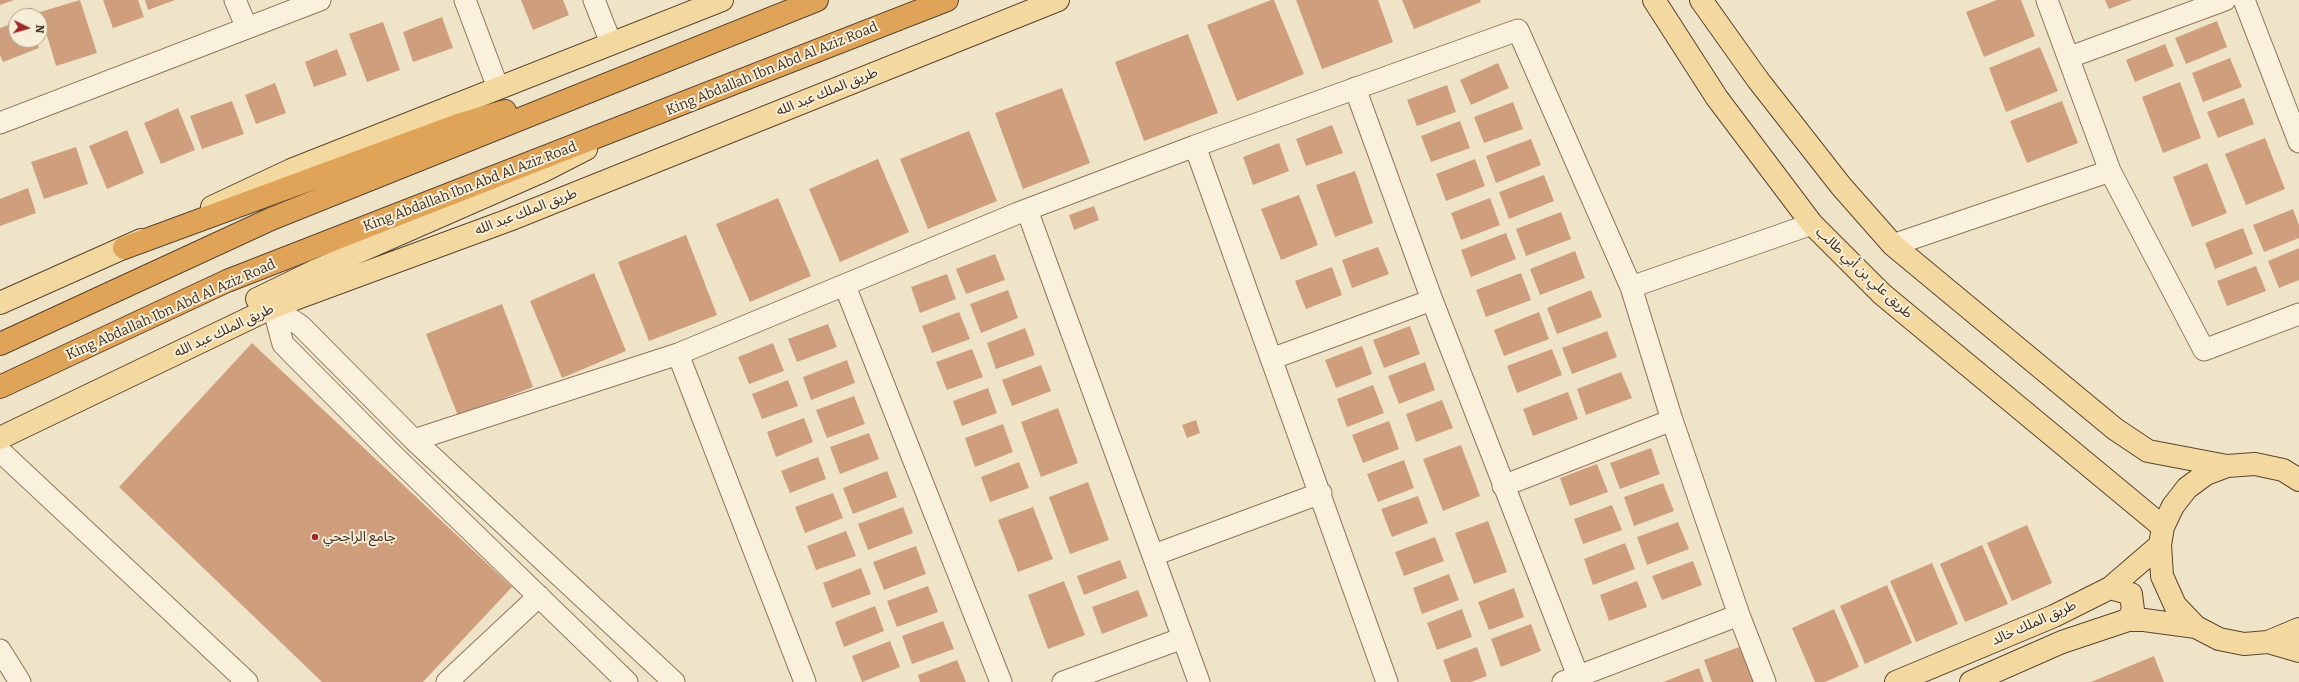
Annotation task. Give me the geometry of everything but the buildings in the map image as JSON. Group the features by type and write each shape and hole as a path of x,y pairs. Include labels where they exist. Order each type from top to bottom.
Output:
{"highway":[{"path":"0,344 271,219 817,0"},
{"name":"King Abdallah Ibn Abd Al Aziz Road","path":"0,387 227,281 642,121 947,0"},
{"path":"124,248 458,125 626,76"}],"main road":[{"name":"طريق الملك عبد الله","path":"0,438 273,307 509,220 1058,0"},
{"name":"طريق علي بن أبي طالب","path":"1654,0 1717,98 1812,224 1882,294 2162,536"},
{"path":"1701,0 1758,80 1841,186 1893,245 2116,429 2148,451 2227,466 2255,464 2283,470 2299,480"},
{"path":"0,303 124,248 291,170 611,44 714,1"},
{"path":"177,353 221,317 317,270 543,172 642,121"},
{"path":"2227,466 2206,474 2187,488 2173,506 2162,536 2162,576 2175,605 2196,627 2219,638 2244,644 2268,642 2299,629"},
{"name":"طريق الملك خالد","path":"1896,682 2054,616 2110,588 2162,536"},
{"path":"2110,588 2131,594 2133,610 2128,620"},
{"name":"طريق الملك خالد","path":"1971,682 2062,642 2128,620 2144,620 2196,627"},
{"path":"2268,642 2299,651"}],"street":[{"path":"235,0 247,28"},
{"path":"0,123 320,0"},
{"path":"465,0 498,88"},
{"path":"594,0 611,44"},
{"path":"2047,0 2070,57 2110,171 2204,350 2299,314"},
{"path":"2070,57 2224,0"},
{"path":"2244,0 2299,142"},
{"path":"414,440 678,354 1027,210 1195,146 1518,30 1631,287 1672,420 1765,682"},
{"path":"1355,88 1432,300 1503,486 1570,679 1740,615"},
{"path":"1195,146 1271,359 1321,493 1387,682"},
{"path":"1893,245 2110,171"},
{"path":"1027,210 1154,555 1199,682"},
{"path":"1631,287 1812,224"},
{"path":"845,286 1001,682"},
{"path":"1271,359 1432,300"},
{"path":"273,307 301,326 414,440 674,682"},
{"path":"273,307 283,344 393,455 539,596 584,642 627,682"},
{"path":"678,354 805,682"},
{"path":"1503,486 1672,420"},
{"path":"0,451 247,682"},
{"path":"1154,555 1321,493"},
{"path":"447,682 539,596"},
{"path":"1064,682 1183,638"},
{"path":"0,650 20,682"}],"place":[{"name":"جامع الراجحي","path":"315,537"}]}
